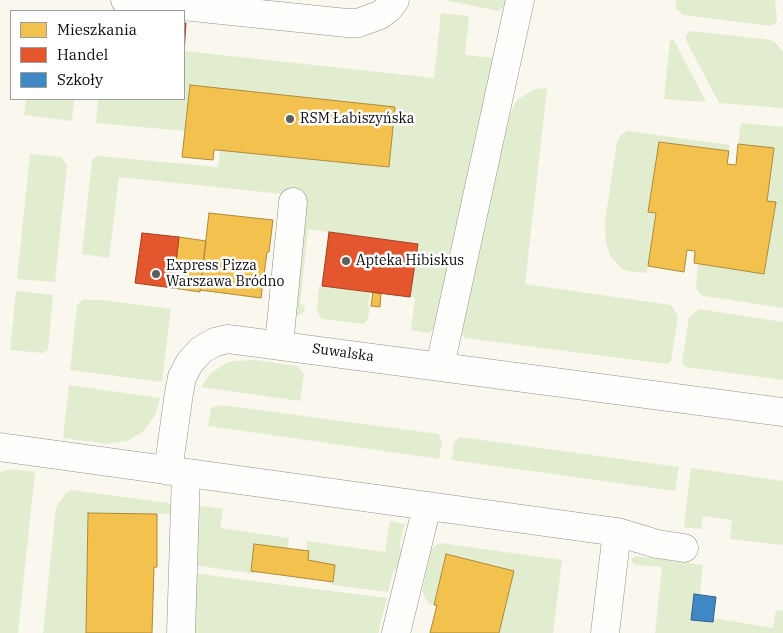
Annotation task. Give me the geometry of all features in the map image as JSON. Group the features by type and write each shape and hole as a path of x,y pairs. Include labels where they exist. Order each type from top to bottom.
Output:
{"street":[{"path":"125,0 347,23 358,23 380,15 395,0"},
{"path":"440,366 520,0"},
{"path":"279,345 294,202"},
{"name":"Suwalska","path":"181,633 185,517 177,472 180,387 186,369 195,356 208,345 222,340 242,340 783,412"},
{"path":"0,447 617,532 652,543 684,548"},
{"path":"396,633 427,506"},
{"path":"605,633 617,532"}],"green space":[{"path":"445,0 507,0 506,5 498,11"},
{"path":"676,0 775,0 777,21 771,26 683,15 676,8"},
{"path":"441,13 469,16 465,55 496,58 435,328 429,333 411,330 415,297 410,297 418,244 308,229 300,304 305,305 304,312 299,315 290,314 302,196 119,177 109,258 82,254 92,160 97,156 218,167 220,150 389,167 395,107 190,85 185,131 96,123 98,100 185,100 185,51 434,78"},
{"path":"691,31 775,42 783,52 783,108 719,103 686,40 686,35"},
{"path":"670,40 674,40 706,102 664,99"},
{"path":"547,88 525,284 671,305 678,316 671,361 667,364 465,338 460,332 509,116 517,100 536,89"},
{"path":"26,100 74,100 72,121 24,115"},
{"path":"741,123 783,127 783,308 704,296 696,288 698,264 740,270 775,202 767,201 774,149 738,144"},
{"path":"627,131 730,145 729,151 659,142 648,211 656,213 647,273 627,271 621,268 611,257 606,243 605,221 617,142 621,135"},
{"path":"30,154 61,157 67,165 55,282 17,279"},
{"path":"319,286 370,292 368,319 364,324 321,319 317,310"},
{"path":"16,291 53,295 48,350 43,353 10,350"},
{"path":"83,300 102,300 171,309 162,382 70,370 77,305"},
{"path":"699,309 783,322 783,380 686,367 682,363 689,317"},
{"path":"255,360 298,366 304,375 300,401 201,387 210,374 224,364 233,361"},
{"path":"69,385 160,398 155,415 144,431 127,441 107,444 63,438"},
{"path":"221,405 438,434 442,441 439,459 208,426 211,408"},
{"path":"460,437 679,467 675,491 452,460 454,442"},
{"path":"691,468 783,481 783,545 730,539 732,520 703,516 701,529 684,527"},
{"path":"10,469 35,472 18,633 0,633 0,472"},
{"path":"72,490 168,503 173,508 174,514 88,513 86,633 43,633 56,507 66,493"},
{"path":"204,506 223,509 220,528 289,538 288,548 254,544 251,570 256,571 255,574 194,565 197,508"},
{"path":"390,521 405,524 399,546 408,558 405,571 394,569 388,592 332,585 335,565 308,560 306,551 307,541 385,552"},
{"path":"441,543 562,560 553,633 499,633 513,571 446,554 434,605 428,603 422,591 431,550"},
{"path":"636,556 703,565 700,595 694,595 691,620 713,622 714,618 773,628 776,610 783,611 783,633 655,633 662,567 636,565 631,559"},
{"path":"193,573 387,598 378,633 191,633"}],"building: Mieszkania":[{"name":"RSM Łabiszyńska","path":"190,85 395,107 389,167 217,150 214,150 213,160 182,157"},
{"path":"659,142 729,151 727,164 736,165 738,144 774,148 767,201 776,202 764,274 694,263 695,251 687,250 684,272 648,266 656,213 648,212"},
{"path":"209,213 273,220 261,298 200,290"},
{"path":"179,237 206,241 200,292 173,288"},
{"path":"373,292 381,294 380,307 371,306"},
{"path":"88,513 157,514 157,567 154,567 152,633 86,633"},
{"path":"254,544 309,551 308,560 335,565 333,582 251,571"},
{"path":"446,554 514,571 499,633 430,633 437,605 434,605"}],"building: Handel":[{"path":"329,232 418,244 410,297 322,286"},
{"path":"142,233 179,237 173,288 135,283"}],"building: Szkoły":[{"path":"694,594 716,597 713,622 691,620"}],"place":[{"name":"RSM Łabiszyńska","path":"290,119"},
{"name":"Apteka Hibiskus","path":"346,261"},
{"name":"Express Pizza Warszawa Bródno","path":"156,274"}]}
